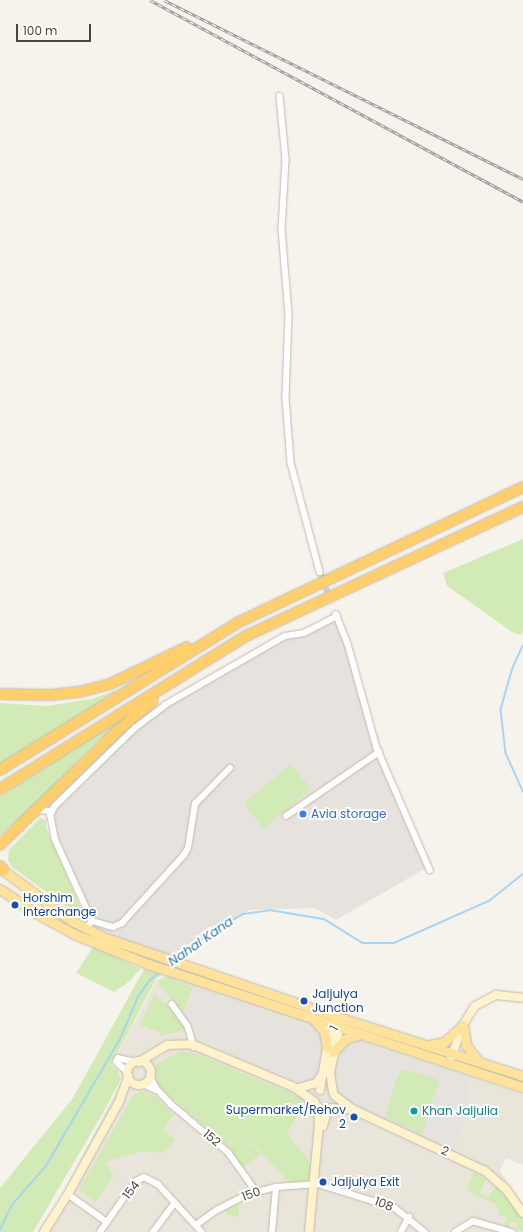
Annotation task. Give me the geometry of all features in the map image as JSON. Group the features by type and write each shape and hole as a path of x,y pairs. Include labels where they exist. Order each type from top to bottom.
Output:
{"highway":[{"path":"0,694 63,694 110,684 523,487"},
{"path":"0,789 246,636 523,507"},
{"path":"0,770 239,622"},
{"path":"0,853 3,842 131,718 246,636"}],"main road":[{"path":"1,868 86,929 152,956 202,972 363,1034 451,1058 483,1063 523,1076"},
{"path":"0,889 34,912 74,934 148,964 199,982 310,1017 429,1046 451,1058 523,1087"},
{"path":"310,1017 324,1031 330,1050 344,1039 363,1034"},
{"path":"429,1046 444,1042 463,1025"},
{"path":"463,1025 464,1038 470,1053 483,1063"}],"street":[{"path":"280,96 286,160 282,229 289,315 286,398 291,463 320,572"},
{"path":"230,768 195,804 188,848 184,855 122,923 113,927 92,921 55,840 50,825 52,811 135,728 164,705 285,636 304,633 336,615 348,644 379,752 430,870"},
{"path":"286,816 379,752"},
{"path":"37,810 52,811"},
{"path":"86,929 92,921"},
{"path":"451,1058 463,1025 475,1006 485,998 506,994 523,998"},
{"path":"172,1004 188,1026 194,1046"},
{"name":"1","path":"316,1104 323,1073 338,1024"},
{"path":"44,1232 68,1194 119,1102 130,1067 173,1044 194,1046 205,1049 296,1087 319,1090 328,1089 334,1094 330,1108 324,1120 309,1232"},
{"path":"119,1102 140,1085 150,1073 153,1060 166,1051 179,1047 194,1046"},
{"name":"1","path":"330,1050 329,1078 334,1094"},
{"path":"140,1085 116,1062 118,1058 147,1064 150,1073"},
{"name":"152","path":"150,1073 160,1092 220,1144 256,1192"},
{"path":"296,1087 316,1083 323,1073"},
{"name":"152","path":"140,1085 160,1092"},
{"path":"296,1087 316,1104 319,1117 314,1232"},
{"name":"2","path":"334,1094 352,1109 485,1171 506,1189 523,1213"},
{"name":"2","path":"316,1104 330,1108 352,1109"},
{"name":"154","path":"100,1232 135,1182 144,1177 153,1180 202,1232"},
{"name":"150","path":"196,1225 217,1210 256,1192 276,1187 316,1184"},
{"name":"108","path":"316,1184 388,1205 409,1217 425,1232"},
{"path":"272,1232 276,1187"},
{"path":"68,1194 107,1222"},
{"path":"153,1232 175,1203"},
{"path":"401,1232 409,1217"},
{"path":"454,1232 473,1220 512,1232"}],"shaded area":[{"path":"335,620 344,639 371,737 426,868 336,920 314,908 250,910 210,930 175,956 129,942 96,928 53,824 57,807 147,721 170,703 285,638 304,636"},
{"path":"166,975 523,1094 523,1165 506,1158 500,1170 523,1205 523,1232 38,1232 62,1195 123,1079 119,1069 112,1064 157,980"},
{"path":"196,987 316,1030 320,1033 322,1044 319,1076 306,1082 296,1081 225,1052 197,1032 184,1014"},
{"path":"357,1041 467,1076 466,1114 453,1149 366,1113 351,1105 340,1095 334,1074 337,1061 346,1047"}],"green space":[{"path":"523,539 523,630 521,635 512,632 447,586 443,573"},
{"path":"121,689 0,764 0,703 47,706 91,699"},
{"path":"142,706 92,746 35,806 0,835 0,796"},
{"path":"291,764 311,789 263,829 244,803"},
{"path":"40,818 46,820 46,827 84,916 81,917 12,867 8,860 9,850"},
{"path":"93,947 141,969 126,984 114,992 76,973"},
{"path":"144,969 163,974 156,979 111,1065 118,1070 121,1079 103,1113 33,1232 0,1232 0,1188 73,1098"},
{"path":"167,977 193,988 183,1012 159,985 159,981"},
{"path":"154,994 172,1009 184,1024 184,1030 161,1036 159,1032 140,1025"},
{"path":"181,1051 191,1052 303,1098 294,1123 287,1133 313,1166 311,1183 289,1182 242,1131 227,1145 158,1086 154,1072 158,1063"},
{"path":"407,1070 439,1080 422,1134 385,1117 398,1075 401,1071"},
{"path":"142,1091 155,1096 174,1115 163,1129 175,1140 164,1153 142,1151 104,1162 114,1176 95,1202 79,1190 133,1095"},
{"path":"242,1132 261,1154 242,1168 228,1146"},
{"path":"474,1172 486,1180 480,1193 488,1197 496,1186 512,1202 523,1221 523,1231 517,1229 518,1223 510,1222 508,1227 504,1225 507,1217 498,1215 500,1210 496,1209 497,1205 466,1190"},
{"path":"239,1203 239,1217 227,1215 225,1209"}],"waterway":[{"name":"Nahal Kana","path":"523,646 512,671 501,710 506,753 523,791"},
{"name":"Nahal Kana","path":"175,959 211,932 243,914 270,910 324,919 363,943 394,943 489,901 523,874"},
{"name":"Nahal Kana","path":"0,1230 11,1206 46,1166 120,1039 138,997 149,981 160,972"}],"tunnel":[{"path":"320,572 332,604"}],"railway":[{"path":"150,0 523,202"},
{"path":"164,0 523,179"}],"place":[{"name":"Avia storage","path":"303,814"},
{"name":"Horshim Interchange","path":"15,905"},
{"name":"Jaljulya Junction","path":"304,1001"},
{"name":"Khan Jaljulia","path":"414,1111"},
{"name":"Supermarket/Rehov 2","path":"354,1117"},
{"name":"Jaljulya Exit","path":"323,1182"}]}
